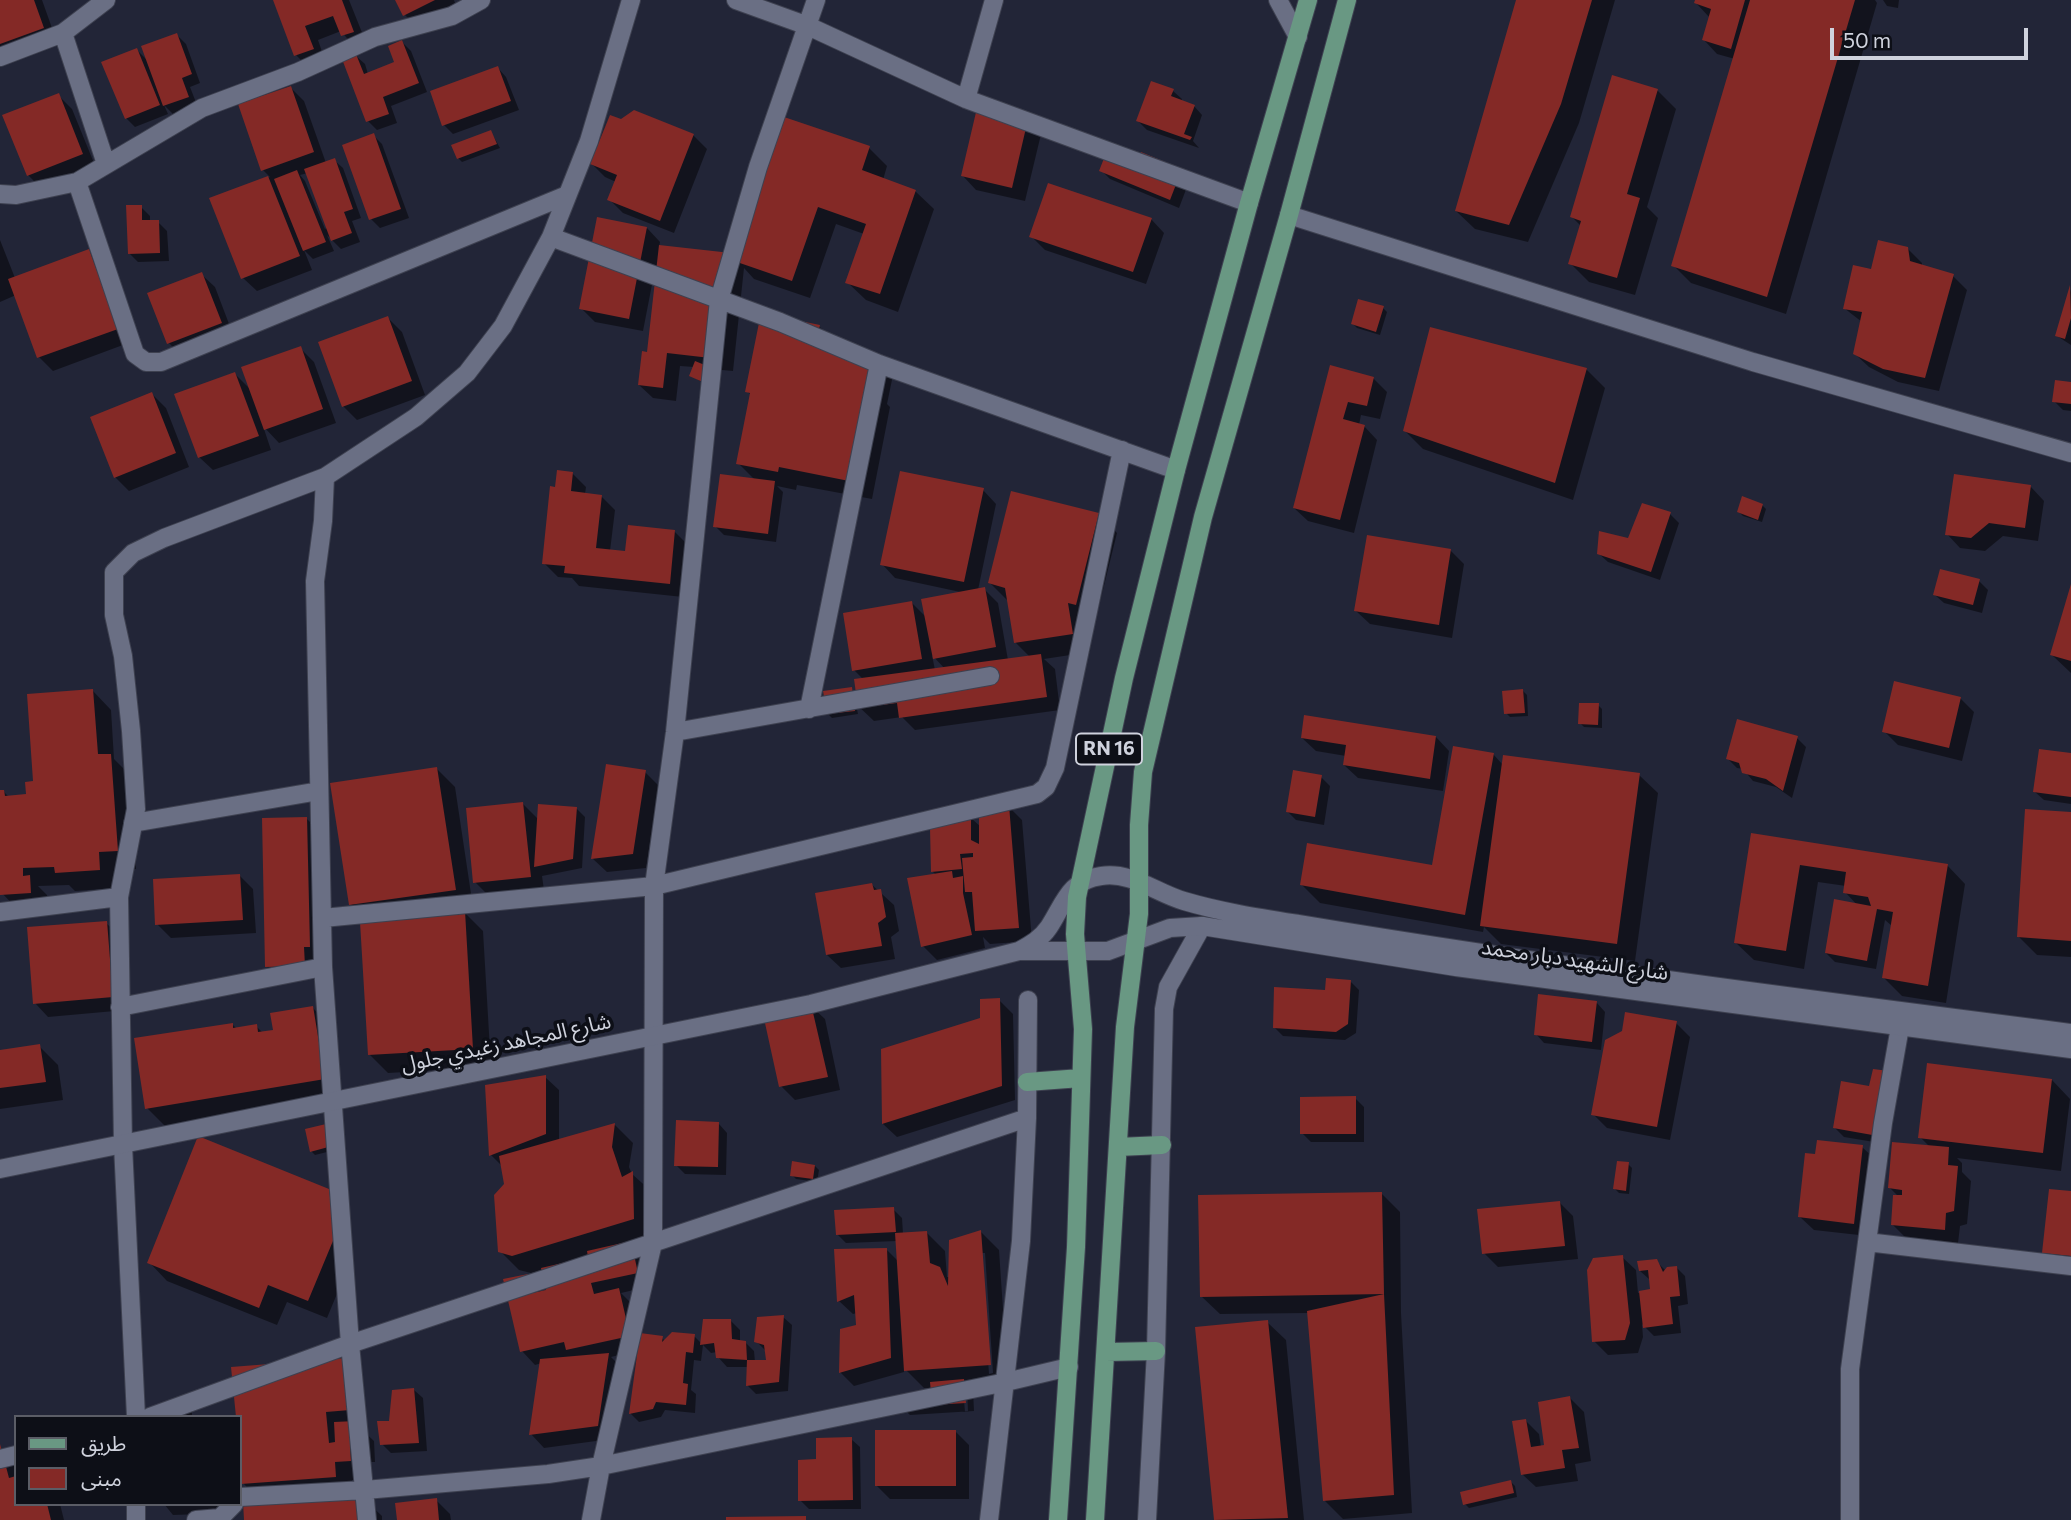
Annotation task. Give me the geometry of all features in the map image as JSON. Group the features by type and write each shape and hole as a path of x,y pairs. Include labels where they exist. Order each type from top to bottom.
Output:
{"main road":[{"name":"RN 16","path":"1058,1520 1076,1247 1083,1029 1075,916 1124,678 1176,470 1308,0"},
{"name":"RN 16","path":"1095,1520 1128,1002 1137,940 1139,825 1143,772 1203,517 1347,0"},
{"path":"1027,1082 1081,1078"},
{"path":"1118,1147 1162,1145"},
{"path":"1106,1352 1156,1351"}],"street":[{"path":"0,57 63,33 106,0"},
{"path":"0,194 16,195 77,182 202,108 298,72 375,37 452,16 481,0"},
{"path":"136,1415 123,1145 119,897 136,809 123,656 114,615 114,572 133,552 164,538 325,477 416,417 467,373 503,326 551,237 589,141 631,0"},
{"path":"736,0 808,26 966,99 1249,203"},
{"path":"591,1520 653,1243 654,886 675,732 719,300 758,167 816,0"},
{"path":"966,99 995,0"},
{"path":"1278,0 1298,37"},
{"path":"63,33 106,164"},
{"path":"77,182 135,354 146,362 161,362 567,195"},
{"path":"1289,215 1753,362 2071,453"},
{"path":"551,237 780,322 879,364 1176,470"},
{"path":"810,709 879,364"},
{"path":"323,918 654,886 1037,794 1046,787 1055,768 1122,450"},
{"path":"325,477 324,521 315,581 323,967 350,1344 367,1520"},
{"path":"675,732 989,676"},
{"path":"133,823 319,791"},
{"name":"شارع الشهيد دبار محمد","path":"1081,882 1104,875 1129,878 1170,897 1202,906 1469,969 2071,1049"},
{"name":"شارع المجاهد زغيدي جلول","path":"1019,951 1041,937 1063,900 1081,882"},
{"path":"0,912 119,897"},
{"path":"1147,1520 1156,1351 1166,998 1173,977 1202,926"},
{"name":"شارع الشهيد دبار محمد","path":"1077,953 1108,951 1170,928 1202,926 1610,973 2071,1033"},
{"name":"شارع المجاهد زغيدي جلول","path":"0,1169 811,1004 1019,951 1077,953"},
{"path":"120,1007 323,967"},
{"path":"989,1520 1021,1241 1027,1118 1028,1000"},
{"path":"1850,1520 1850,1369 1883,1123 1900,1027"},
{"path":"155,1415 350,1344 1027,1118"},
{"path":"1867,1242 2071,1266"},
{"path":"242,1497 365,1490 548,1474 601,1466 1069,1367"},
{"path":"196,1520 220,1518 232,1506"}],"building":[{"path":"0,0 34,0 44,28 0,44"},
{"path":"273,0 342,0 354,32 341,36 333,16 305,26 314,49 294,56"},
{"path":"395,0 435,0 403,16"},
{"path":"1516,0 1592,0 1561,104 1509,225 1455,211"},
{"path":"1695,0 1745,0 1731,49 1702,40 1711,9 1694,3"},
{"path":"1750,0 1855,0 1767,297 1671,266"},
{"path":"177,33 192,74 182,78 189,97 163,106 141,46"},
{"path":"402,40 419,83 383,97 389,114 366,122 342,59 356,54 364,74 394,62 388,46"},
{"path":"137,48 160,105 125,119 101,62"},
{"path":"498,66 511,101 442,126 430,91"},
{"path":"1612,75 1658,89 1627,194 1640,198 1617,278 1568,264 1581,221 1570,217"},
{"path":"1151,81 1174,89 1171,96 1195,105 1184,134 1192,137 1190,140 1136,121"},
{"path":"291,86 314,152 261,171 238,104"},
{"path":"59,93 83,154 27,176 2,115"},
{"path":"977,108 1029,115 1012,188 961,176"},
{"path":"634,110 694,134 660,221 607,200 617,175 590,164 610,115 621,119"},
{"path":"784,117 870,146 862,170 916,190 880,294 845,283 866,224 818,207 792,281 734,261"},
{"path":"491,130 497,144 457,159 451,145"},
{"path":"374,133 401,209 369,220 342,145"},
{"path":"1110,143 1182,169 1170,200 1099,171"},
{"path":"335,158 353,209 344,212 352,233 331,241 304,169"},
{"path":"297,170 326,242 303,251 274,179"},
{"path":"268,176 300,256 241,279 209,198"},
{"path":"1048,183 1152,218 1133,272 1029,237"},
{"path":"126,205 142,205 142,220 159,220 160,253 128,254"},
{"path":"597,217 647,227 629,319 579,309"},
{"path":"1878,240 1908,247 1910,261 1954,274 1925,378 1883,369 1853,354 1862,312 1843,309 1853,265 1871,269"},
{"path":"659,245 731,253 719,359 667,353 663,388 638,385 642,351 647,352"},
{"path":"89,249 118,329 37,358 8,279"},
{"path":"202,272 222,323 167,344 147,293"},
{"path":"2070,285 2071,318 2065,339 2055,336"},
{"path":"1358,299 1384,306 1376,332 1351,324"},
{"path":"761,313 820,325 816,343 876,355 854,482 779,467 778,472 736,464 750,393 745,392"},
{"path":"388,316 412,381 342,407 318,342"},
{"path":"1430,327 1587,368 1555,483 1403,431"},
{"path":"301,346 323,409 264,430 241,367"},
{"path":"695,361 712,368 705,383 689,376"},
{"path":"1330,365 1374,377 1367,406 1348,402 1343,419 1365,425 1340,520 1293,508"},
{"path":"235,372 259,436 198,458 174,394"},
{"path":"2055,380 2071,382 2071,404 2052,402"},
{"path":"152,392 176,453 114,478 90,417"},
{"path":"557,470 573,472 571,491 602,495 596,548 625,551 628,525 675,530 670,584 564,573 565,566 542,564 550,486 555,487"},
{"path":"900,471 984,488 964,582 880,565"},
{"path":"720,474 775,481 768,534 713,527"},
{"path":"1954,474 2031,485 2025,528 1989,523 1971,538 1945,535"},
{"path":"1011,491 1099,513 1076,605 1068,603 1073,634 1014,643 1005,588 988,583"},
{"path":"1742,496 1763,504 1758,520 1737,512"},
{"path":"1642,503 1671,512 1651,572 1597,554 1599,531 1628,538"},
{"path":"1367,535 1451,549 1439,625 1354,611"},
{"path":"1940,569 1980,579 1973,605 1933,595"},
{"path":"2071,584 2071,661 2050,655"},
{"path":"985,587 996,647 933,659 921,599"},
{"path":"912,601 922,659 852,671 843,613"},
{"path":"1041,654 1047,697 899,718 897,703 858,708 854,679"},
{"path":"1894,681 1961,697 1949,748 1882,732"},
{"path":"852,687 855,711 827,714 823,691"},
{"path":"93,689 98,754 111,754 118,851 99,852 100,870 55,873 54,867 23,868 23,876 30,875 31,893 0,895 0,790 4,790 5,796 26,794 25,782 33,781 27,694"},
{"path":"1523,689 1525,713 1504,714 1502,691"},
{"path":"1579,703 1599,703 1598,725 1578,724"},
{"path":"1304,715 1436,736 1430,779 1343,765 1346,745 1301,738"},
{"path":"1737,719 1798,736 1783,791 1766,779 1742,773 1739,763 1726,759"},
{"path":"1453,746 1494,753 1465,915 1300,885 1307,843 1432,865"},
{"path":"2039,749 2071,753 2071,797 2033,792"},
{"path":"1503,755 1640,773 1617,944 1480,926"},
{"path":"606,764 646,770 633,854 591,859"},
{"path":"437,767 456,890 349,905 330,783"},
{"path":"1293,770 1322,775 1315,817 1286,812"},
{"path":"523,802 531,877 473,883 466,808"},
{"path":"538,804 577,807 573,859 534,867"},
{"path":"1009,805 1019,928 975,931 972,892 965,892 962,858 973,857 973,853 960,854 962,869 931,872 930,828 971,816 971,840 979,844 979,813"},
{"path":"2025,809 2071,812 2071,941 2017,937"},
{"path":"307,817 310,947 304,947 305,966 265,967 262,818"},
{"path":"1751,833 1948,864 1928,986 1882,978 1893,912 1877,909 1867,961 1825,953 1834,899 1871,906 1868,897 1843,893 1846,872 1800,865 1786,951 1734,943"},
{"path":"952,871 953,878 963,876 963,893 972,935 921,947 907,878"},
{"path":"240,874 243,920 155,925 153,879"},
{"path":"872,883 874,890 881,889 886,917 878,923 882,946 826,955 815,893"},
{"path":"465,911 473,1049 368,1055 360,922 414,919 414,914"},
{"path":"107,921 113,997 33,1004 27,927"},
{"path":"1326,978 1351,980 1348,1024 1336,1032 1273,1028 1274,987 1325,990"},
{"path":"1538,994 1597,1001 1592,1042 1534,1035"},
{"path":"1000,998 1002,1086 882,1124 881,1049 980,1018 980,999"},
{"path":"811,1004 828,1077 779,1087 763,1014"},
{"path":"313,1006 325,1079 145,1109 134,1038 233,1023 233,1028 257,1024 258,1032 273,1030 270,1013"},
{"path":"1625,1012 1677,1021 1657,1127 1591,1115 1605,1040 1622,1031"},
{"path":"40,1044 46,1082 0,1088 0,1050"},
{"path":"1927,1063 2052,1079 2043,1153 1918,1138"},
{"path":"1873,1069 1889,1071 1878,1136 1833,1128 1841,1081 1869,1086"},
{"path":"546,1075 546,1134 489,1156 485,1085"},
{"path":"1356,1096 1356,1134 1300,1134 1300,1097"},
{"path":"676,1120 719,1122 718,1167 674,1166"},
{"path":"615,1123 612,1147 622,1177 633,1171 634,1219 512,1256 498,1252 494,1195 504,1184 499,1156"},
{"path":"326,1124 332,1146 310,1152 305,1129"},
{"path":"198,1136 329,1189 335,1236 308,1301 268,1285 259,1308 147,1263"},
{"path":"1817,1140 1863,1145 1854,1224 1798,1217 1805,1153 1815,1154"},
{"path":"1892,1142 1949,1147 1948,1165 1958,1166 1954,1211 1946,1213 1945,1230 1891,1225 1893,1195 1902,1195 1902,1190 1888,1188"},
{"path":"792,1161 815,1165 813,1179 790,1176"},
{"path":"1617,1161 1629,1162 1626,1191 1613,1189"},
{"path":"2049,1189 2071,1191 2071,1256 2042,1253"},
{"path":"1382,1192 1384,1294 1200,1297 1198,1195"},
{"path":"1560,1201 1565,1246 1482,1254 1477,1209"},
{"path":"894,1207 896,1232 836,1235 834,1210"},
{"path":"981,1230 991,1365 904,1371 895,1233 927,1231 930,1263 940,1267 948,1286 949,1240"},
{"path":"631,1241 638,1273 591,1283 594,1294 619,1288 630,1336 566,1350 564,1342 520,1352 503,1279 528,1274 532,1293 546,1290 541,1268 588,1257 587,1251"},
{"path":"887,1248 891,1358 839,1373 840,1329 856,1325 854,1295 837,1302 834,1249"},
{"path":"1623,1255 1630,1323 1625,1340 1592,1342 1587,1270 1593,1258"},
{"path":"1657,1259 1663,1272 1667,1267 1677,1266 1680,1296 1670,1297 1673,1324 1643,1328 1639,1291 1650,1289 1648,1270 1639,1271 1637,1261"},
{"path":"1384,1294 1394,1495 1323,1501 1307,1311"},
{"path":"784,1315 779,1382 746,1386 747,1360 766,1360 764,1345 754,1342 757,1317"},
{"path":"703,1319 731,1319 732,1339 746,1341 747,1360 716,1358 714,1343 700,1345"},
{"path":"1268,1320 1288,1518 1214,1520 1195,1327"},
{"path":"672,1332 695,1334 693,1353 686,1352 683,1383 688,1384 686,1405 656,1402 653,1409 629,1414 640,1333 663,1336 662,1342"},
{"path":"609,1353 598,1426 529,1435 540,1359"},
{"path":"346,1358 350,1410 326,1412 329,1443 335,1442 334,1422 356,1421 358,1444 350,1445 351,1461 335,1462 336,1477 242,1484 242,1415 236,1415 231,1367"},
{"path":"964,1379 966,1403 899,1407 898,1395 931,1393 930,1382"},
{"path":"414,1388 419,1443 380,1445 377,1421 389,1421 392,1390"},
{"path":"1570,1396 1579,1448 1562,1450 1565,1468 1521,1475 1512,1421 1526,1419 1531,1447 1544,1445 1538,1402"},
{"path":"875,1430 956,1430 956,1486 875,1486"},
{"path":"852,1437 853,1500 798,1501 798,1460 816,1459 816,1438"},
{"path":"0,1444 9,1478 14,1477 14,1506 48,1506 51,1520 0,1520"},
{"path":"1511,1480 1514,1493 1463,1505 1460,1492"},
{"path":"364,1496 361,1520 244,1520 243,1502"},
{"path":"437,1498 439,1520 397,1520 395,1503"},
{"path":"806,1516 806,1520 726,1520 726,1517"}]}
